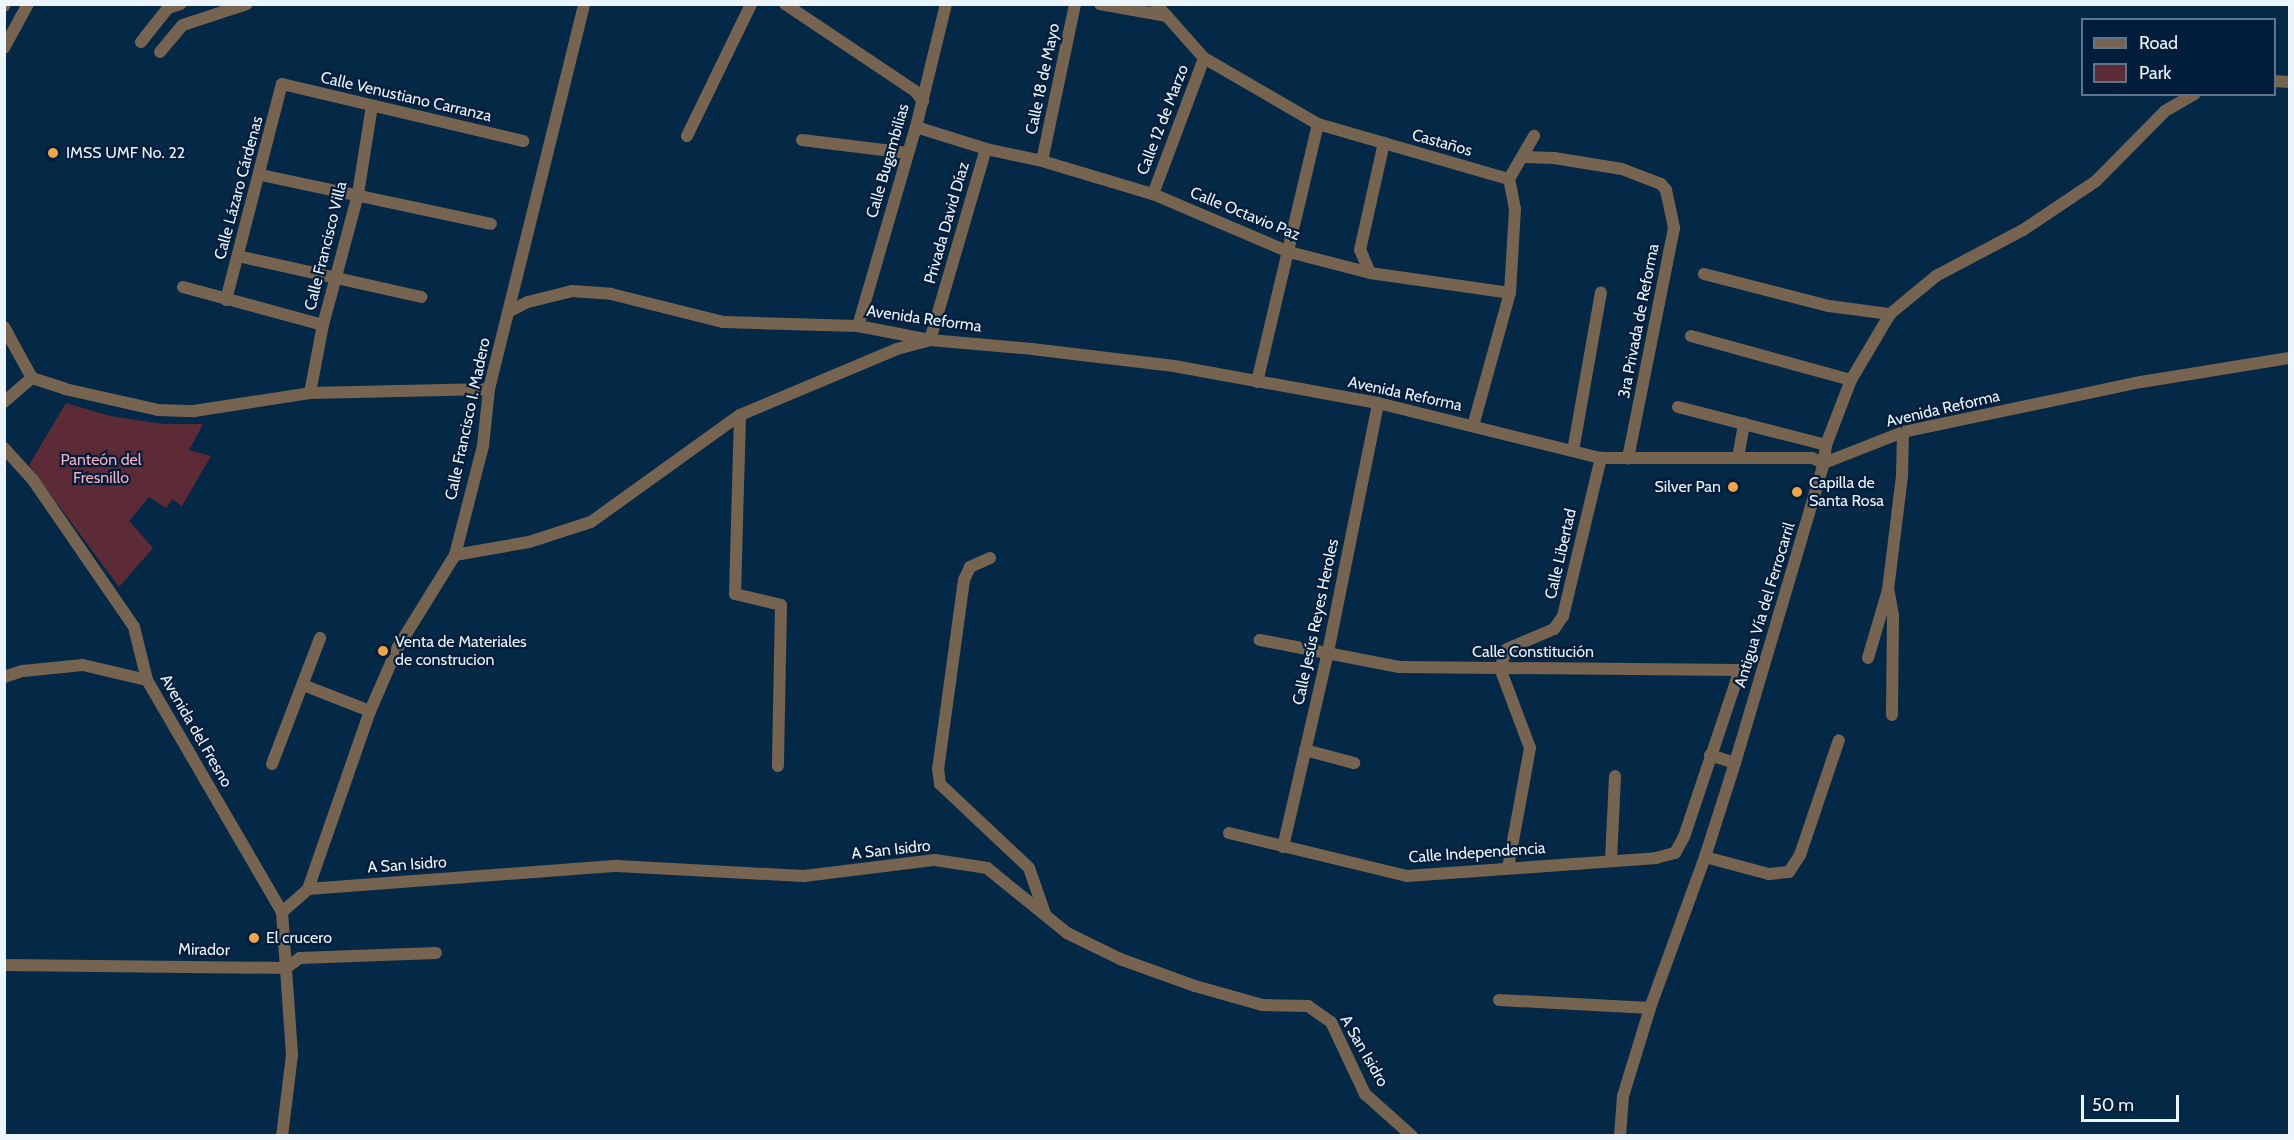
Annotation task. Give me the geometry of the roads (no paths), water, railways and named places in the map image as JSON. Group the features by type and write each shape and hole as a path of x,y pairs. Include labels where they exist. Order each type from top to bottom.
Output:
{"street":[{"path":"4,48 28,4"},
{"path":"141,42 168,8 180,4"},
{"path":"160,52 183,25 247,4"},
{"name":"Calle Francisco I. Madero","path":"282,912 308,889 370,711 398,646 455,555 483,446 489,389 584,4"},
{"path":"687,136 751,4"},
{"path":"785,4 915,91 923,101"},
{"name":"Calle Bugambilias","path":"858,326 916,127 945,4"},
{"name":"Calle 18 de Mayo","path":"1042,161 1075,4"},
{"path":"1100,4 1167,16"},
{"name":"Castaños","path":"1156,4 1204,58 1318,124 1509,179"},
{"name":"Calle 12 de Marzo","path":"1153,194 1204,58"},
{"name":"Calle Venustiano Carranza","path":"282,84 523,141"},
{"name":"Calle Lázaro Cárdenas","path":"226,300 261,175 282,84"},
{"name":"Antigua Vía del Ferrocarril","path":"1620,1136 1623,1096 1650,1008 1705,857 1735,763 1824,463 1826,445 1851,380 1890,314 1936,276 2023,230 2096,181 2165,111 2191,96"},
{"name":"Calle Francisco Villa","path":"310,393 334,279 358,194 372,106"},
{"path":"1257,382 1318,124"},
{"name":"Calle Octavio Paz","path":"916,127 986,149 1042,161 1153,194 1289,252 1370,273 1510,293"},
{"path":"1473,426 1510,293 1515,209 1509,179 1534,136"},
{"path":"802,140 908,153"},
{"path":"1370,273 1360,250 1384,143"},
{"name":"Privada David Díaz","path":"930,340 986,149"},
{"name":"3ra Privada de Reforma","path":"1523,157 1554,158 1622,169 1661,184 1666,190 1674,228 1628,458"},
{"path":"261,175 358,194 491,225"},
{"path":"238,256 421,297"},
{"path":"1704,274 1829,306 1890,314"},
{"path":"183,287 323,325"},
{"name":"Avenida Reforma","path":"508,312 528,302 572,291 611,294 723,322 858,326 930,340 1174,366 1378,403 1601,458 1812,458 1824,463 1903,432 2141,382 2289,358"},
{"path":"1573,451 1601,292"},
{"path":"4,327 32,378 65,389 158,410 194,411 310,393 489,389"},
{"path":"1691,336 1851,380"},
{"path":"455,555 529,542 591,522 740,415 897,349 930,340"},
{"path":"4,402 32,378"},
{"name":"Calle Jesús Reyes Heroles","path":"1283,848 1328,652 1378,403"},
{"path":"1678,407 1826,445"},
{"path":"740,415 735,594 781,605 778,766"},
{"path":"1738,458 1744,424"},
{"path":"1868,658 1888,590 1902,476 1903,432"},
{"name":"Avenida del Fresno","path":"4,448 33,480 134,627 147,680 282,912"},
{"name":"Calle Libertad","path":"1500,668 1506,649 1554,628 1563,616 1601,458"},
{"path":"990,558 970,567 964,580 938,769 940,784 1029,868 1045,915"},
{"path":"1888,590 1893,616 1892,715"},
{"path":"272,764 320,638"},
{"name":"Calle Constitución","path":"1260,640 1399,668 1740,670 1710,755"},
{"path":"4,677 23,671 83,665 147,680"},
{"path":"1500,668 1530,748 1508,868"},
{"path":"303,685 370,711"},
{"path":"1705,857 1769,874 1790,872 1800,855 1839,740"},
{"path":"1305,750 1354,763"},
{"path":"1710,755 1735,763"},
{"name":"Calle Independencia","path":"1229,833 1283,848 1407,876 1656,858 1675,853 1684,837 1710,755"},
{"path":"1611,861 1615,776"},
{"name":"A San Isidro","path":"308,889 617,866 804,876 935,860 987,868 1067,933 1120,959 1195,986 1262,1005 1308,1006 1331,1022 1365,1094 1412,1136"},
{"path":"282,912 292,1055 282,1136"},
{"name":"Mirador","path":"4,965 286,968 300,958 436,953"},
{"path":"1499,1000 1650,1008"}],"place":[{"name":"IMSS UMF No. 22","path":"53,153"},
{"name":"Silver Pan","path":"1733,487"},
{"name":"Capilla de Santa Rosa","path":"1797,492"},
{"name":"Venta de Materiales de construcion","path":"383,651"},
{"name":"El crucero","path":"254,938"}],"park label":[{"name":"Panteón del Fresnillo","path":"101,469"}]}
